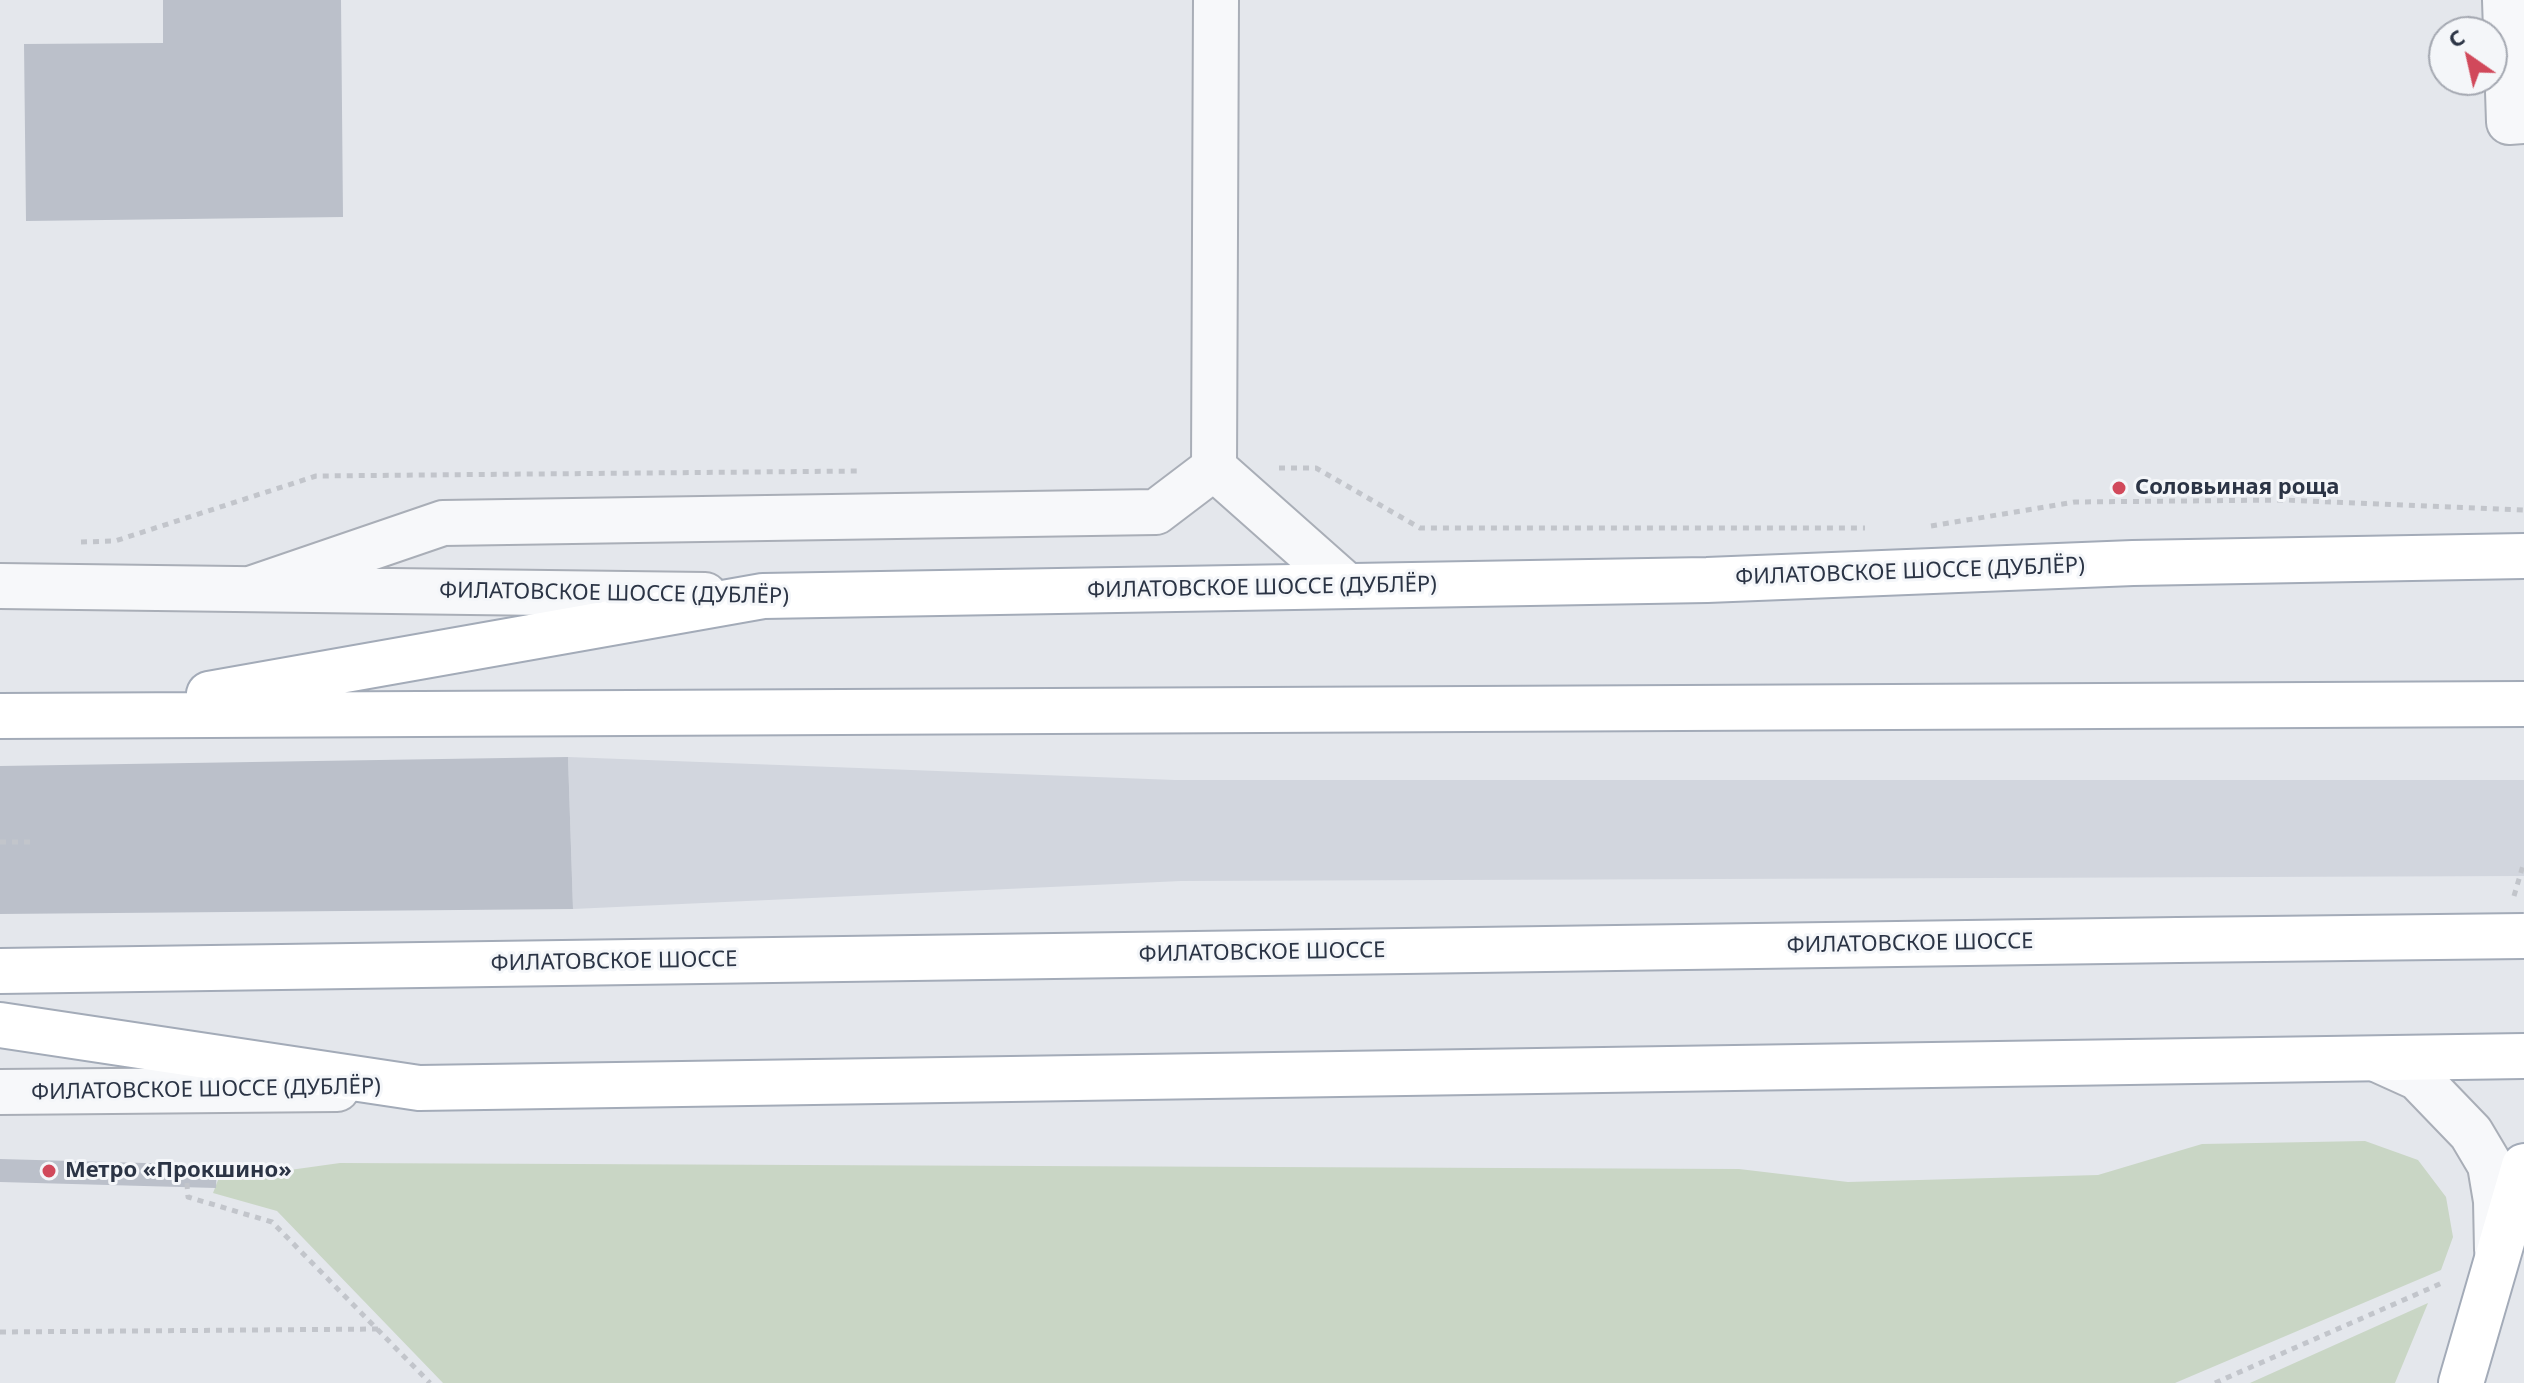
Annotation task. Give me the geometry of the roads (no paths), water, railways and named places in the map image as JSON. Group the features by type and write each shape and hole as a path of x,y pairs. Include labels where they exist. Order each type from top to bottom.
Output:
{"main road":[{"name":"ФИЛАТОВСКОЕ ШОССЕ (ДУБЛЁР)","path":"763,596 1707,580 2133,563 2524,556"},
{"path":"88,716 763,596"},
{"path":"0,716 2524,704"},
{"name":"ФИЛАТОВСКОЕ ШОССЕ","path":"0,971 2524,936"},
{"path":"0,1025 419,1088"},
{"name":"ФИЛАТОВСКОЕ ШОССЕ (ДУБЛЁР)","path":"419,1088 2524,1056"},
{"path":"2461,1383 2524,1166"}],"street":[{"path":"1216,0 1214,468 1347,586"},
{"path":"2505,0 2509,122 2524,121"},
{"path":"250,589 443,523 1156,512 1214,468"},
{"name":"ФИЛАТОВСКОЕ ШОССЕ (ДУБЛЁР)","path":"0,586 763,596"},
{"path":"2376,1059 2418,1078 2471,1133 2490,1165 2496,1201 2497,1262"},
{"name":"ФИЛАТОВСКОЕ ШОССЕ (ДУБЛЁР)","path":"0,1092 419,1088"}],"place":[{"name":"Соловьиная роща","path":"2119,488"},
{"name":"Метро «Прокшино»","path":"49,1171"}]}
